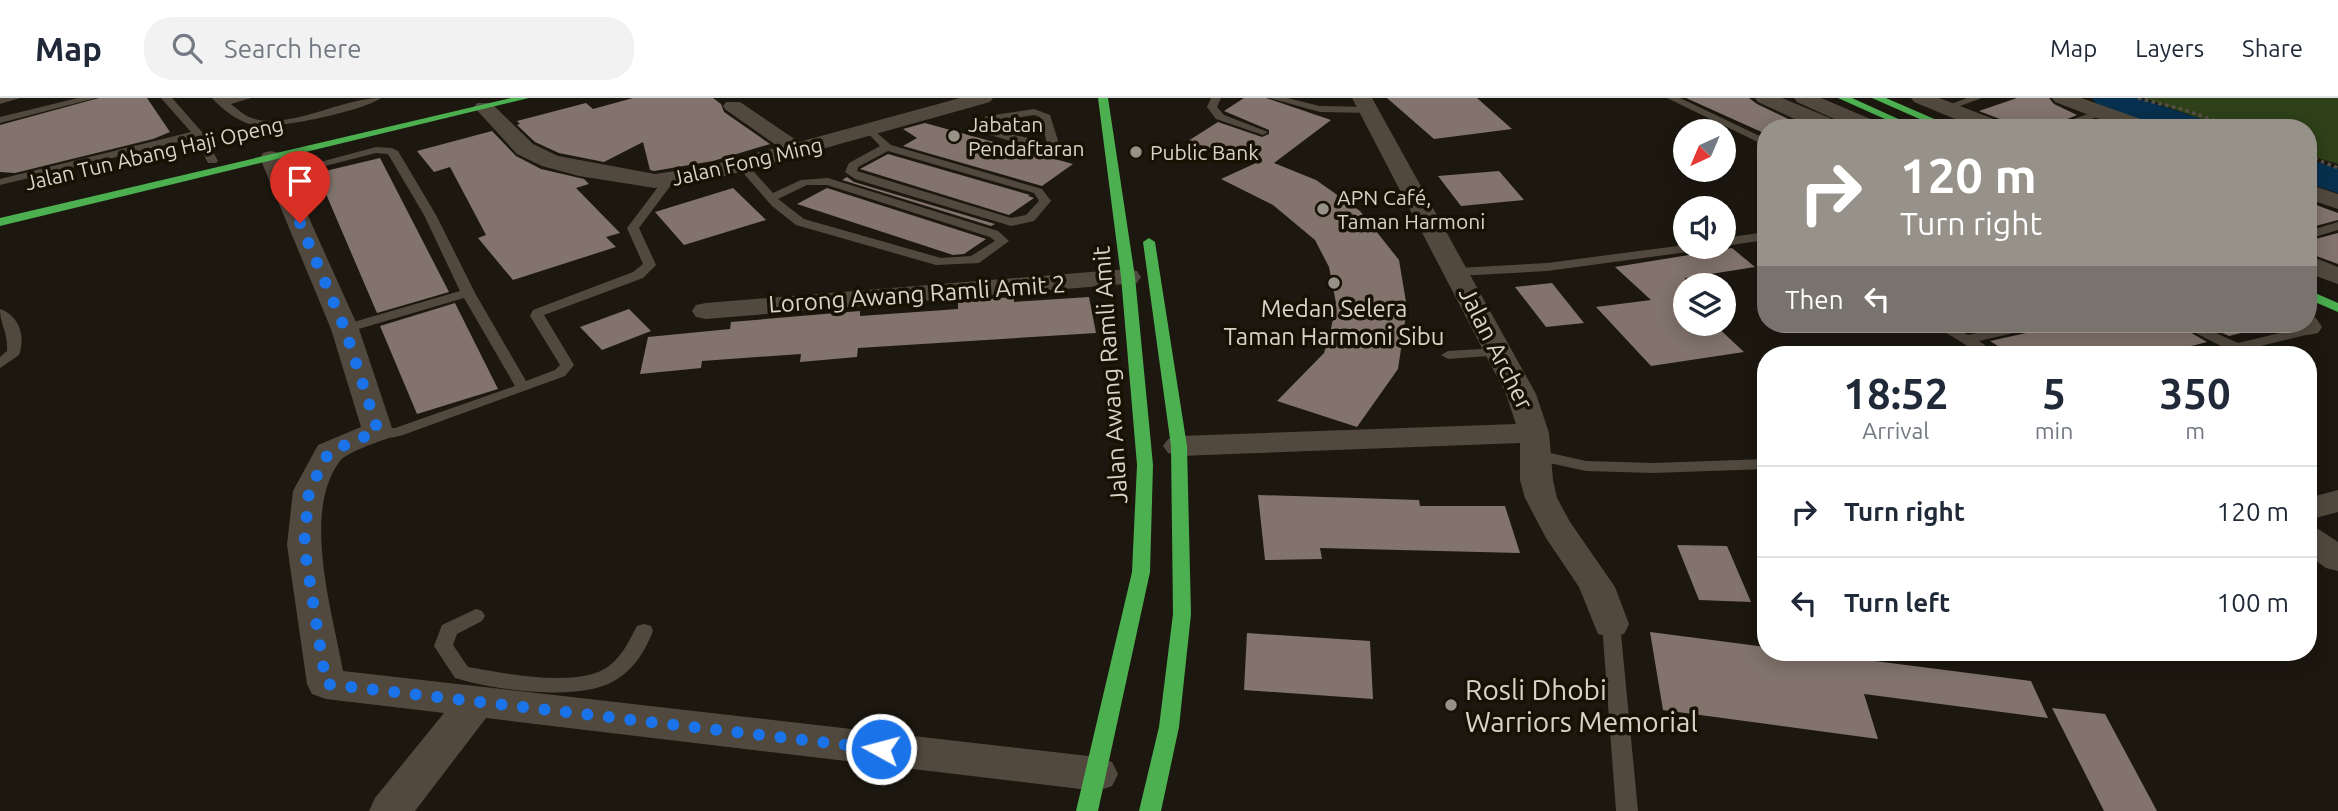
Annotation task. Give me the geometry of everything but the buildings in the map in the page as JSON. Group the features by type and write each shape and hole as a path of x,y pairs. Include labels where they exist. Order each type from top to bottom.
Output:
{"main road":[{"name":"Jalan Tun Abang Haji Openg","path":"0,210 483,103 524,98"},
{"name":"Jalan Awang Ramli Amit","path":"1092,792 1142,572 1145,465 1128,278 1103,98"},
{"path":"1843,98 1893,119"},
{"path":"1877,98 1948,118"},
{"name":"Jalan Tun Abang Haji Openg","path":"0,222 274,166 483,103"},
{"name":"Jalan Awang Ramli Amit","path":"1146,219 1179,446 1182,614 1169,727 1150,811"},
{"path":"2317,298 2338,308"}],"street":[{"path":"1765,98 1813,119"},
{"path":"1804,98 1852,119"},
{"path":"1921,98 1948,118"},
{"path":"2062,98 2120,119"},
{"name":"Jalan Fong Ming","path":"483,103 525,149 550,161 636,180 668,181 797,150 973,99"},
{"name":"Jalan Archer","path":"1365,104 1458,272 1521,394 1532,419 1535,444 1534,478 1541,500 1593,576 1605,599 1611,624"},
{"path":"733,106 797,150"},
{"path":"274,166 345,329 378,431 329,452 309,491 304,545 326,684 485,690 1092,792"},
{"path":"2317,194 2338,202"},
{"path":"2317,267 2338,276"},
{"name":"Lorong Awang Ramli Amit 2","path":"706,311 1128,278"},
{"path":"1179,446 1535,444"},
{"path":"2317,544 2338,559"},
{"path":"390,811 485,690"}],"lane":[{"path":"0,102 15,98"},
{"path":"0,120 91,98"},
{"path":"166,98 198,134 212,161"},
{"path":"221,101 246,98"},
{"path":"221,101 257,124 290,120 376,98"},
{"path":"1216,98 1212,107 1220,117 1263,132"},
{"path":"1274,98 1320,109 1365,104"},
{"path":"1672,98 1757,139"},
{"path":"1948,118 1977,98"},
{"path":"973,99 1003,115 1041,113 1045,116 1056,146 1038,146 977,128 976,125 981,122 1003,115"},
{"path":"2081,119 2102,112"},
{"path":"870,130 887,147 1038,191 1045,201 1030,218 1011,222 872,181 851,172 853,165 887,147"},
{"path":"0,182 198,134"},
{"path":"274,166 376,150 392,151 430,215 468,293 523,388"},
{"path":"742,164 771,198 800,222 942,262 974,260 1003,242 994,234 828,181 805,182 771,198"},
{"path":"378,431 387,434 398,432 560,373 567,365 537,316 538,313 646,271 650,265 633,228 668,181"},
{"path":"2317,232 2338,226"},
{"path":"1736,240 1757,237"},
{"path":"1458,272 1577,265 1673,250"},
{"path":"345,329 468,293"},
{"path":"0,313 12,323 15,332 14,352 0,364"},
{"path":"1955,333 1976,346"},
{"path":"1966,340 1996,333"},
{"path":"2204,333 2232,346"},
{"path":"2244,346 2297,333"},
{"path":"1448,355 1497,352"},
{"path":"1535,444 1586,466 1653,468 1757,464"},
{"path":"476,616 449,629 443,646 462,673 485,690 601,680 626,662 636,649 644,631"},
{"name":"Jalan Archer","path":"1611,624 1627,811"}],"path":[{"path":"2138,98 2210,119"},
{"path":"2317,160 2338,168"}],"green space":[{"path":"2144,98 2338,98 2338,164 2317,158 2317,119 2201,119"}],"waterway":[{"path":"2108,98 2169,119"},
{"path":"2317,174 2338,182"}],"traffic: fast":[{"path":"0,222 524,98"},
{"path":"1087,811 1141,572 1145,465 1128,277 1103,98"},
{"path":"1843,98 1893,119"},
{"path":"1877,98 1928,119"},
{"path":"1149,242 1179,446 1182,614 1169,727 1150,811"},
{"path":"2317,298 2338,308"}],"place":[{"name":"Jabatan Pendaftaran","path":"954,136"},
{"name":"Public Bank","path":"1136,152"},
{"name":"APN Café, Taman Harmoni","path":"1323,209"},
{"name":"Medan Selera Taman Harmoni Sibu","path":"1334,283"},
{"name":"Rosli Dhobi Warriors Memorial","path":"1451,705"}],"route":[{"path":"300,223 345,329 378,431 329,452 309,491 304,545 326,684 881,749"}]}
